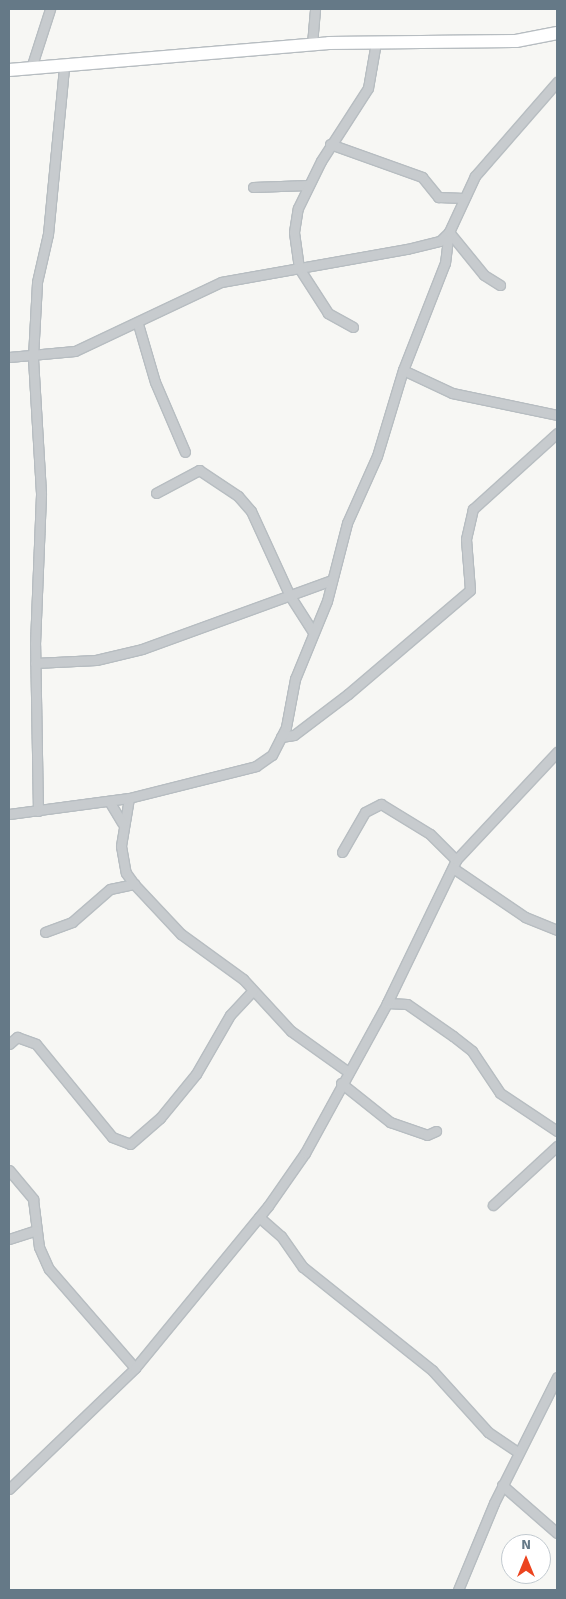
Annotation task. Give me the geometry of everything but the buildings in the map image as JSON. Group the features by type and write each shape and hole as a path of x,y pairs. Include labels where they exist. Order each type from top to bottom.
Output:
{"street":[{"path":"31,68 50,9"},
{"path":"312,44 315,9"},
{"path":"9,70 64,67 312,44 516,41 557,33"},
{"path":"353,327 328,313 299,268 294,232 308,185 330,144 368,88 376,42"},
{"path":"38,811 35,664 42,493 33,357 37,282 48,234 64,67"},
{"path":"9,814 129,798 256,766 272,755 281,737 313,632 332,580 347,523 377,456 402,370 445,262 449,232 475,176 557,82"},
{"path":"330,144 422,177 438,197 464,198"},
{"path":"253,187 308,185"},
{"path":"9,357 33,357 74,352 138,324 221,282 407,249 440,241 449,232"},
{"path":"449,232 484,275 500,285"},
{"path":"138,324 155,382 185,452"},
{"path":"402,370 452,393 557,415"},
{"path":"281,737 294,735 348,694 470,590 466,539 474,509 557,433"},
{"path":"156,493 199,470 238,496 251,511 290,596 313,632"},
{"path":"35,664 96,660 142,649 332,580"},
{"path":"9,1489 136,1368 259,1217 305,1153 347,1071 387,1003 455,864 557,752"},
{"path":"129,798 122,823 126,873 134,884 161,916 252,990 291,1031 347,1071"},
{"path":"109,801 122,823"},
{"path":"342,852 365,812 380,804 430,834 455,864 525,917 557,930"},
{"path":"44,932 72,922 110,889 134,884"},
{"path":"9,1044 17,1037 36,1044 112,1137 130,1144 150,1129 186,1087 230,1015 252,990"},
{"path":"387,1003 407,1004 453,1036 472,1051 500,1093 557,1131"},
{"path":"341,1083 390,1122 428,1135 436,1131"},
{"path":"493,1205 557,1146"},
{"path":"9,1170 33,1199 38,1211 36,1230 43,1257 58,1282 136,1368"},
{"path":"259,1217 281,1236 304,1267 432,1370 488,1432 518,1452"},
{"path":"9,1239 36,1230"},
{"path":"458,1590 502,1485 557,1377"},
{"path":"502,1485 557,1533"}]}
